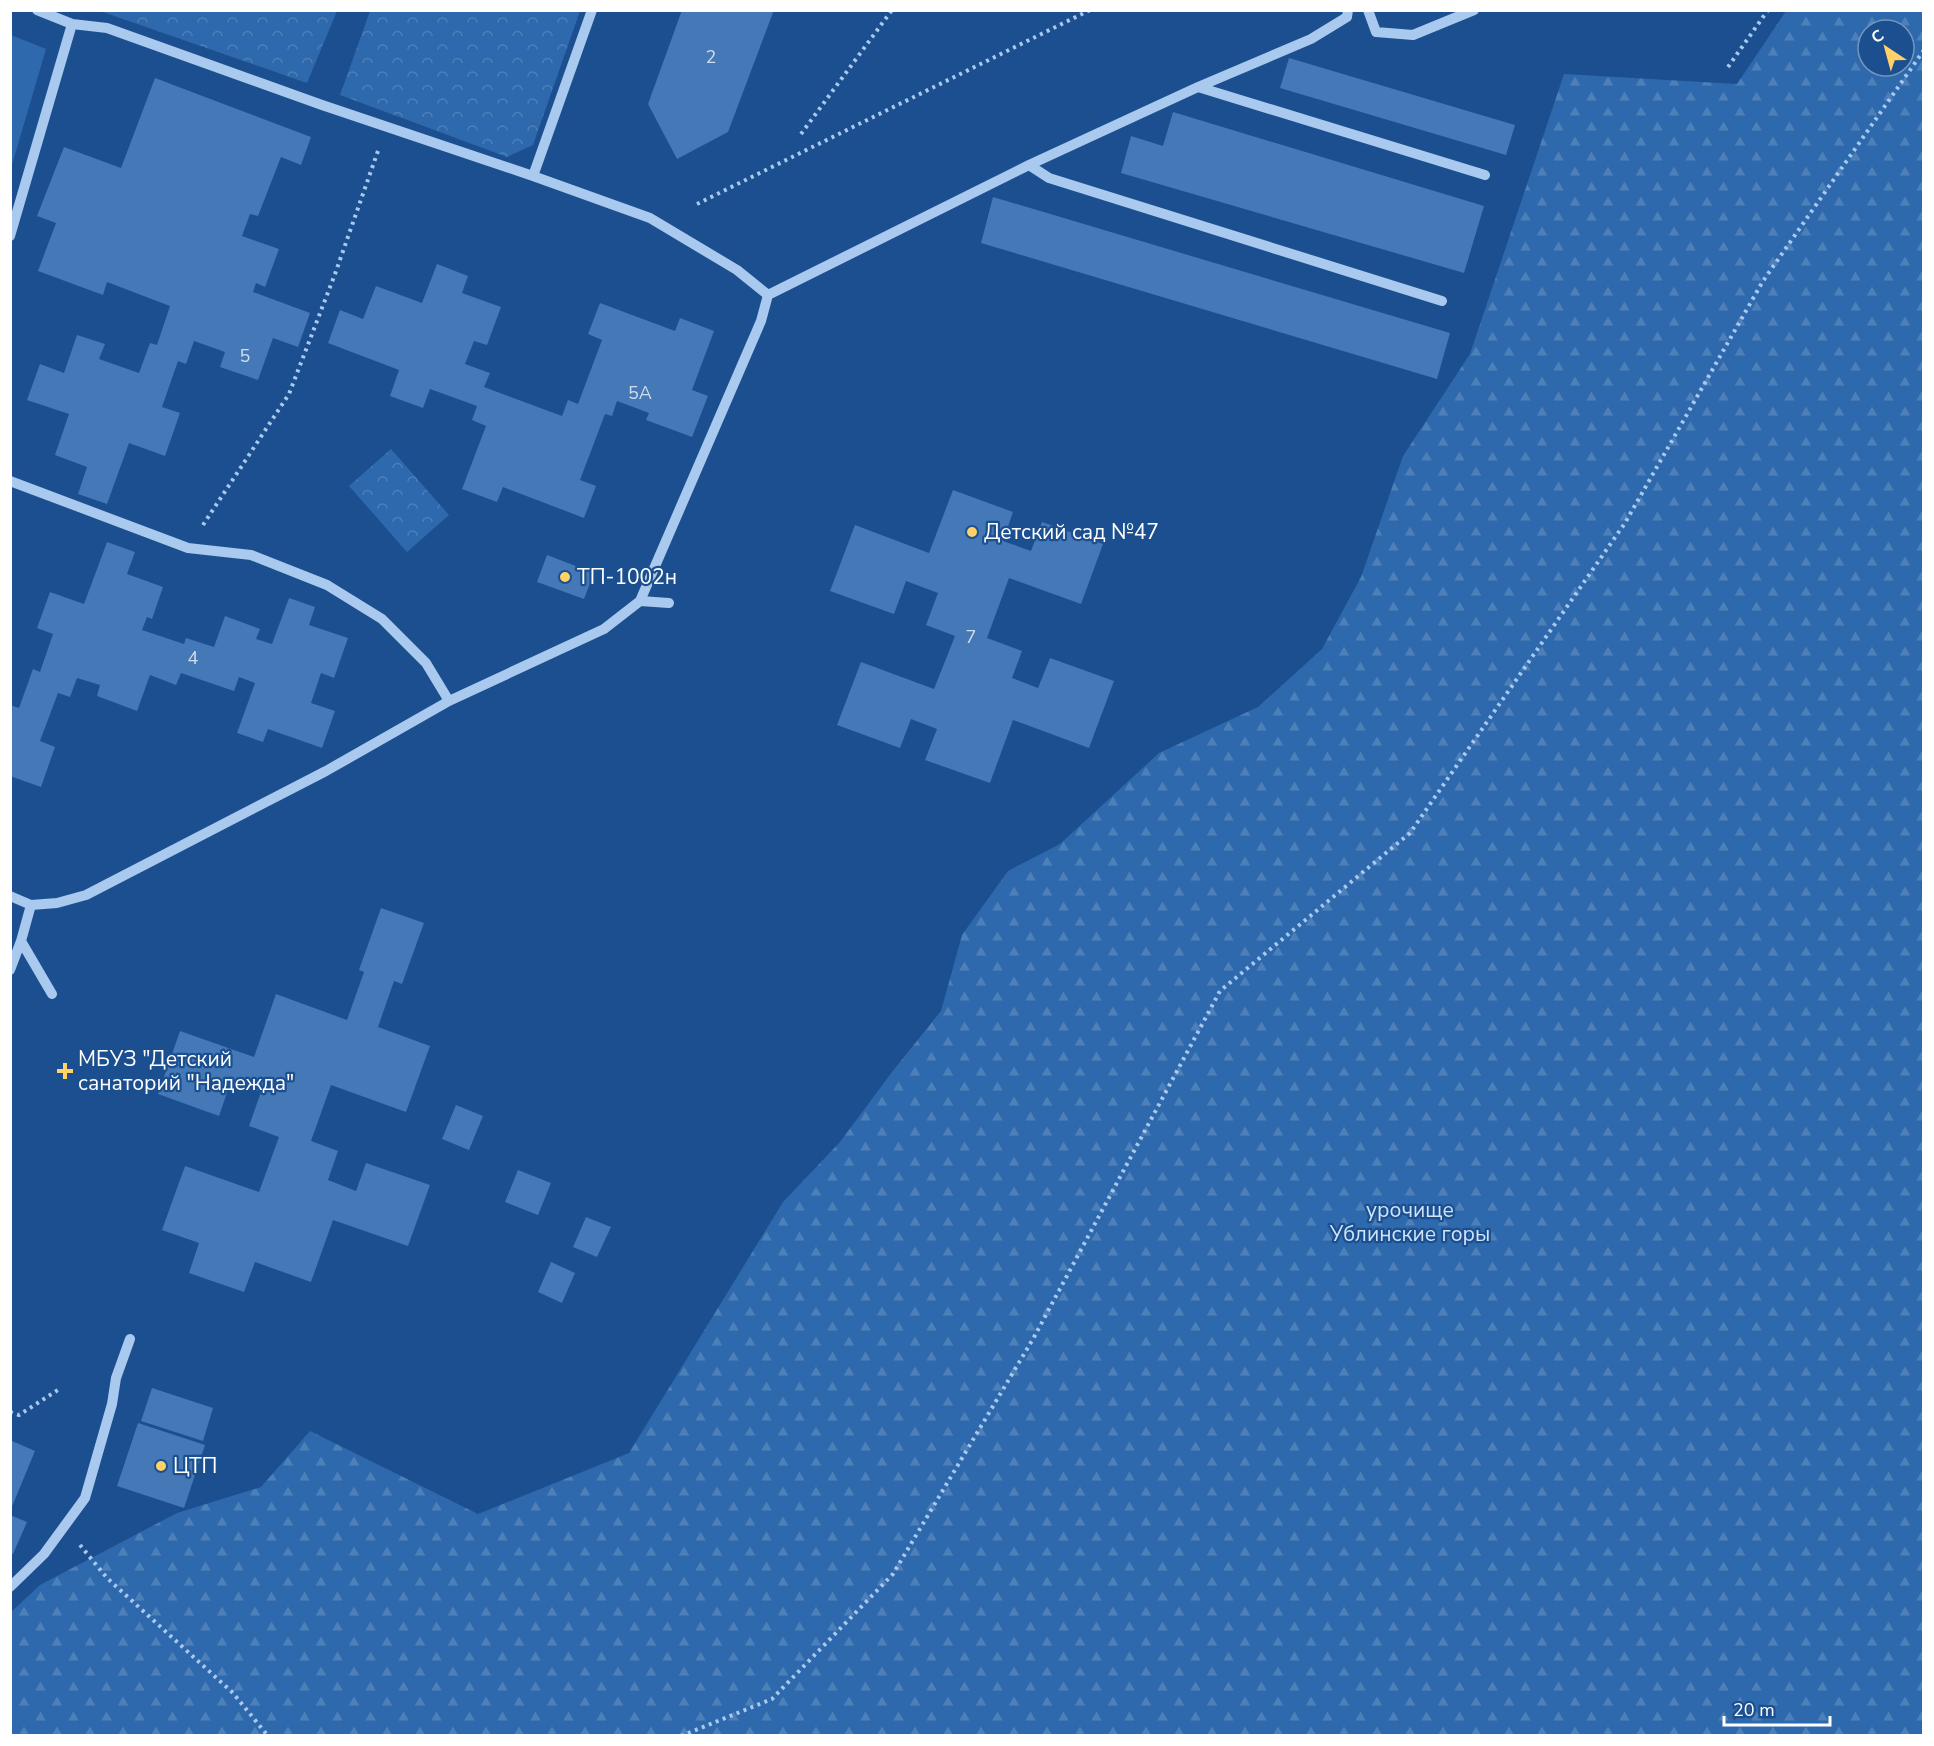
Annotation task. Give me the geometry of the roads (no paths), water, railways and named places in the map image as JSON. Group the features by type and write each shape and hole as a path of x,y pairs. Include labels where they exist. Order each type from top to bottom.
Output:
{"lane":[{"path":"37,10 72,24 107,28 650,218 737,270 768,295"},
{"path":"533,176 592,10"},
{"path":"10,896 31,905 57,903 86,896 326,771 449,701 604,629 640,601 761,321 768,295 1029,165 1198,87 1311,39 1347,17 1348,10"},
{"path":"1368,10 1376,32 1413,35 1474,10"},
{"path":"10,236 72,24"},
{"path":"1198,87 1485,175"},
{"path":"1029,165 1049,178 1442,301"},
{"path":"10,481 188,548 251,555 327,585 382,619 426,663 449,701"},
{"path":"640,601 669,603"},
{"path":"10,970 31,905"},
{"path":"21,941 52,994"},
{"path":"10,1587 44,1554 85,1498 112,1404 116,1378 130,1339"}],"place":[{"name":"Детский сад №47","path":"972,532"},
{"name":"ТП-1002н","path":"565,577"},
{"name":"МБУЗ \"Детский санаторий \"Надежда\"","path":"65,1071"},
{"name":"ЦТП","path":"161,1466"}],"park label":[{"name":"урочище Ублинские горы","path":"1410,1222"}]}
